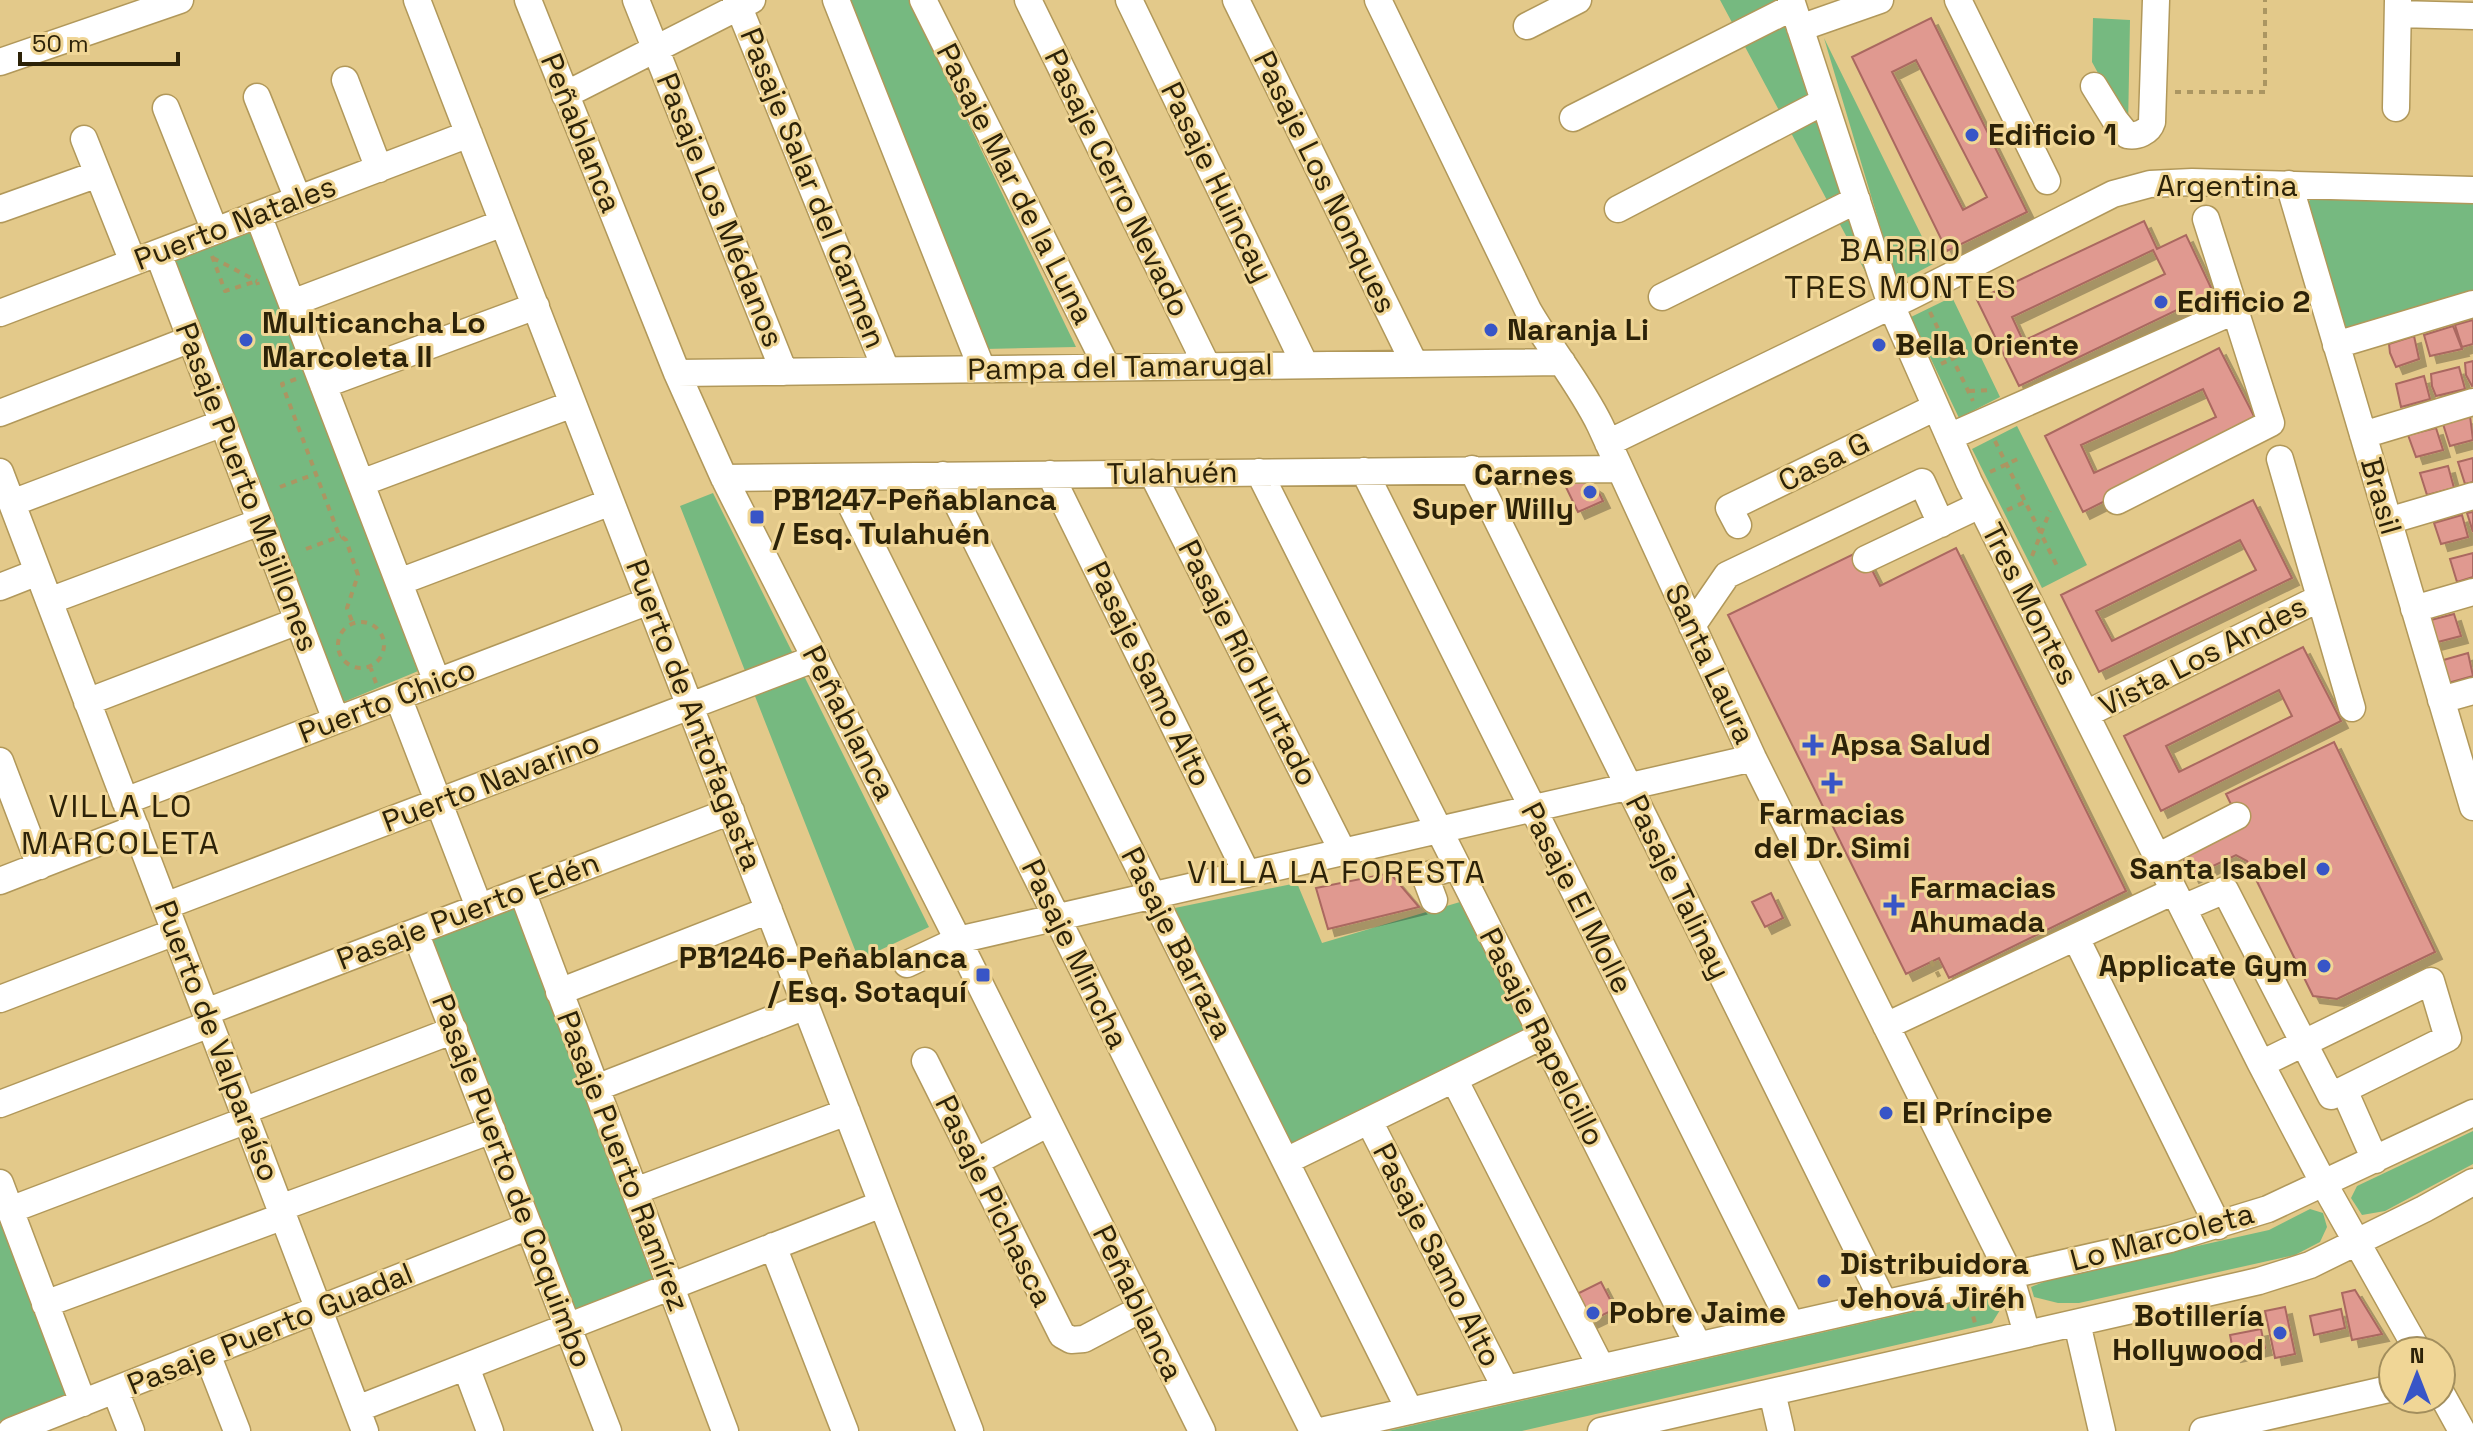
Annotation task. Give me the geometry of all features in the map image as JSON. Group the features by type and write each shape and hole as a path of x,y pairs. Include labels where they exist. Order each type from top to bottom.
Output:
{"street":[{"path":"0,62 129,8 180,0"},
{"name":"Puerto de Antofagasta","path":"417,0 970,1431"},
{"name":"Peñablanca","path":"528,0 677,373 724,478 1202,1431"},
{"name":"Pasaje Los Médanos","path":"636,0 784,372"},
{"path":"836,0 982,369"},
{"name":"Pasaje Mar de la Luna","path":"923,0 1107,367"},
{"name":"Pasaje Cerro Nevado","path":"1028,0 1207,366"},
{"name":"Pasaje Huincay","path":"1129,0 1305,365"},
{"name":"Pasaje Los Nonques","path":"1236,0 1414,363"},
{"name":"Santa Laura","path":"1378,0 1528,310 1587,400 1608,443 1753,758 2010,1275 2027,1334"},
{"path":"1527,26 1578,0"},
{"path":"1573,118 1795,12 1880,0"},
{"path":"1958,0 2047,181"},
{"path":"2094,86 2120,128 2130,136 2150,127 2156,0"},
{"path":"565,95 742,2"},
{"name":"Pasaje Salar del Carmen","path":"742,2 886,370"},
{"path":"2396,108 2398,7 2461,11"},
{"name":"Tres Montes","path":"1795,12 1891,305 1980,505 2261,1064 2409,1335"},
{"path":"345,80 379,169"},
{"path":"257,97 298,199"},
{"path":"1618,209 1823,102"},
{"path":"166,108 210,241"},
{"name":"Puerto Natales","path":"0,313 158,253 210,241 258,215 469,134"},
{"path":"84,139 133,262"},
{"path":"0,209 98,174"},
{"name":"Argentina","path":"1608,443 2113,194 2162,183 2473,190"},
{"name":"Brasil","path":"2289,184 2471,794"},
{"path":"1662,297 1857,200"},
{"path":"258,215 437,682"},
{"path":"2117,501 2271,423 2206,219"},
{"path":"292,303 503,223"},
{"name":"Pasaje Puerto Mejillones","path":"158,253 336,720"},
{"path":"2336,345 2473,304"},
{"path":"323,385 536,306"},
{"path":"1949,437 2234,311"},
{"path":"0,413 191,339"},
{"name":"Pampa del Tamarugal","path":"677,373 1562,362"},
{"path":"2363,435 2473,402"},
{"path":"361,483 573,404"},
{"name":"Casa G","path":"1738,525 1729,508 1936,407"},
{"path":"12,503 223,423"},
{"name":"Vista Los Andes","path":"2280,459 2352,708"},
{"name":"Pasaje Talinay","path":"1472,469 1884,1303"},
{"name":"Tulahuén","path":"724,478 1620,469"},
{"name":"Pasaje El Molle","path":"1364,471 1791,1324"},
{"name":"Puerto de Valparaíso","path":"0,472 361,1420"},
{"name":"Pasaje Rapelcillo","path":"1259,472 1698,1345"},
{"name":"Pasaje Río Hurtado","path":"1152,473 1343,852"},
{"name":"Pasaje Samo Alto","path":"1050,474 1247,874"},
{"name":"Pasaje Barraza","path":"943,475 1410,1411"},
{"name":"Pasaje Mincha","path":"837,477 1313,1431"},
{"path":"1692,626 1727,575 1922,482 1941,524"},
{"path":"2388,521 2473,496"},
{"path":"399,582 611,502"},
{"path":"1866,559 1980,505"},
{"path":"49,601 260,522"},
{"path":"0,587 38,572"},
{"path":"2414,609 2473,592"},
{"name":"Vista Los Andes","path":"2086,714 2320,598"},
{"name":"Puerto Chico","path":"125,801 649,601"},
{"path":"87,702 298,621"},
{"name":"Puerto Navarino","path":"165,906 816,658"},
{"path":"2441,700 2473,691"},
{"path":"398,697 479,907"},
{"path":"907,964 958,940 1753,758"},
{"path":"1,767 40,866"},
{"name":"Pasaje Puerto Edén","path":"0,1104 415,932 731,811"},
{"path":"2157,857 2237,816"},
{"path":"0,881 136,828"},
{"path":"1434,900 1425,876 1456,866"},
{"path":"1886,1026 2076,938 2179,900 2225,890 2304,1044 2331,1096 2448,1038 2431,981 2304,1044 2261,1064"},
{"name":"Pasaje Puerto Ramírez","path":"522,891 725,1431"},
{"path":"559,992 769,910"},
{"path":"0,999 175,932"},
{"name":"Pasaje Puerto de Coquimbo","path":"415,932 608,1431"},
{"path":"2076,938 2218,1226"},
{"path":"596,1088 806,1006"},
{"path":"10,1210 454,1030"},
{"path":"1286,1161 1542,1036"},
{"name":"Pasaje Pichasca","path":"925,1061 1059,1331 1066,1338 1078,1341 1141,1309"},
{"path":"1454,1079 1601,1367"},
{"path":"2344,1090 2375,1160"},
{"path":"635,1191 847,1112"},
{"name":"Lo Marcoleta","path":"1321,1431 2218,1226 2268,1209 2473,1113"},
{"name":"Pasaje Samo Alto","path":"1369,1121 1506,1389"},
{"path":"975,1162 1049,1123"},
{"path":"45,1304 492,1130"},
{"name":"Lo Marcoleta","path":"1601,1431 2259,1281 2310,1265 2473,1182"},
{"path":"0,1183 83,1403"},
{"path":"361,1420 466,1367 882,1204"},
{"name":"Pasaje Puerto Guadal","path":"19,1430 529,1226"},
{"path":"773,1246 845,1431"},
{"path":"2077,1323 2102,1431"},
{"path":"207,1354 237,1431"},
{"path":"466,1367 490,1431"},
{"path":"115,1390 131,1431"},
{"path":"1772,1392 1781,1431"},
{"path":"2203,1431 2377,1392"}],"path":[{"path":"2153,91 2265,92 2265,0"},
{"path":"210,241 225,291 257,281"},
{"path":"210,241 257,281 261,293"},
{"path":"1920,291 2059,570"},
{"path":"1953,358 1970,350"},
{"path":"298,378 282,384 358,575 347,608 353,624"},
{"path":"1968,391 1990,390"},
{"path":"2007,464 2022,457"},
{"path":"280,487 316,474"},
{"path":"2042,535 2050,511"},
{"path":"306,549 341,536"},
{"path":"365,623 382,636 383,651 370,666 353,667 339,650 340,636 353,624 365,623"},
{"path":"1931,961 1943,984"},
{"path":"1965,1285 1982,1345"}],"green space":[{"path":"845,0 909,0 1076,347 984,349"},
{"path":"1720,0 1776,0 1867,275"},
{"path":"2093,18 2130,20 2128,128 2092,62"},
{"path":"1824,38 1935,263 1897,283"},
{"path":"2312,197 2473,198 2473,298 2345,336 2307,204"},
{"path":"254,228 423,669 339,704 170,262"},
{"path":"1952,297 2000,397 1959,418 1911,317"},
{"path":"2017,426 2087,565 2042,588 1972,449"},
{"path":"713,493 929,927 859,960 680,506"},
{"path":"1297,883 1322,943 1460,902 1527,1033 1291,1148 1170,909"},
{"path":"513,902 660,1280 571,1314 424,936"},
{"path":"2473,1131 2473,1164 2385,1211 2362,1215 2351,1198 2357,1186"},
{"path":"0,1202 73,1394 0,1421"},
{"path":"2310,1209 2323,1213 2327,1227 2320,1242 2295,1255 2079,1303 2058,1303 2034,1297 2031,1287 2054,1278 2269,1230"},
{"path":"1983,1296 1997,1302 2000,1310 1992,1323 1522,1431 1388,1431"}],"building":[{"name":"Edificio 1","path":"1931,18 2027,212 1947,251 1852,57","holes":["1916,60 1987,197 1963,210 1892,72"]},
{"name":"Edificio 2","path":"2144,221 2157,249 2186,235 2221,309 2195,321 2187,305 2019,386 1977,300","holes":["2153,250 2165,274 2023,341 2012,317"]},
{"path":"2473,320 2473,344 2462,347 2455,325"},
{"path":"2453,326 2462,349 2430,356 2424,335"},
{"path":"2414,336 2419,359 2396,367 2389,344"},
{"path":"2219,348 2258,424 2083,512 2045,436","holes":["2203,389 2216,417 2094,473 2081,445"]},
{"path":"2473,361 2472,386 2466,375 2465,363"},
{"path":"2459,367 2465,389 2436,396 2431,374"},
{"path":"2424,376 2430,399 2401,407 2396,384"},
{"path":"2470,416 2473,440 2450,446 2443,424"},
{"path":"2436,428 2443,450 2416,457 2408,435"},
{"path":"2473,458 2473,482 2465,484 2458,462"},
{"path":"2448,466 2454,488 2427,495 2420,473"},
{"path":"1585,480 1596,487 1603,501 1578,512 1563,481"},
{"path":"2253,500 2292,578 2099,672 2061,595","holes":["2240,540 2256,570 2112,641 2096,611"]},
{"path":"2473,512 2473,532 2467,513"},
{"path":"2462,515 2468,537 2441,544 2434,523"},
{"path":"1956,548 2126,891 1949,978 1939,958 1906,974 1728,615 1862,550 1880,586"},
{"path":"2473,553 2473,577 2457,582 2450,559"},
{"path":"2454,614 2461,636 2434,643 2427,621"},
{"path":"2303,647 2341,721 2161,811 2124,736","holes":["2279,690 2292,716 2179,772 2166,746"]},
{"path":"2468,653 2473,676 2448,683 2440,661"},
{"name":"Santa Isabel","path":"2334,742 2435,952 2337,999 2313,996 2247,861 2236,855 2192,876 2182,856 2242,827 2226,794"},
{"path":"1390,873 1419,907 1328,929 1316,888"},
{"path":"1771,893 1783,918 1765,927 1752,902"},
{"path":"1601,1282 1615,1309 1586,1323 1573,1296"},
{"path":"2355,1290 2382,1334 2352,1340 2342,1293"},
{"name":"Botillería Hollywood","path":"2285,1307 2295,1354 2275,1358 2265,1311"},
{"path":"2341,1309 2345,1328 2314,1335 2310,1316"},
{"path":"2261,1329 2265,1348 2234,1355 2230,1335"}],"place":[{"name":"Edificio 1","path":"1972,135"},
{"name":"Edificio 2","path":"2161,302"},
{"name":"Naranja Li","path":"1491,330"},
{"name":"Multicancha Lo Marcoleta II","path":"246,340"},
{"name":"Bella Oriente","path":"1879,345"},
{"name":"Carnes Super Willy","path":"1590,492"},
{"name":"PB1247-Peñablanca / Esq. Tulahuén","path":"757,517"},
{"name":"Apsa Salud","path":"1813,745"},
{"name":"Farmacias del Dr. Simi","path":"1832,783"},
{"name":"Santa Isabel","path":"2323,869"},
{"name":"Farmacias Ahumada","path":"1894,905"},
{"name":"Applicate Gym","path":"2324,966"},
{"name":"PB1246-Peñablanca / Esq. Sotaquí","path":"983,975"},
{"name":"El Príncipe","path":"1886,1113"},
{"name":"Distribuidora Jehová Jiréh","path":"1824,1281"},
{"name":"Pobre Jaime","path":"1593,1313"},
{"name":"Botillería Hollywood","path":"2280,1333"}],"district":[{"name":"BARRIO TRES MONTES","path":"1901,268"},
{"name":"VILLA LO MARCOLETA","path":"121,824"},
{"name":"VILLA LA FORESTA","path":"1337,872"}]}
